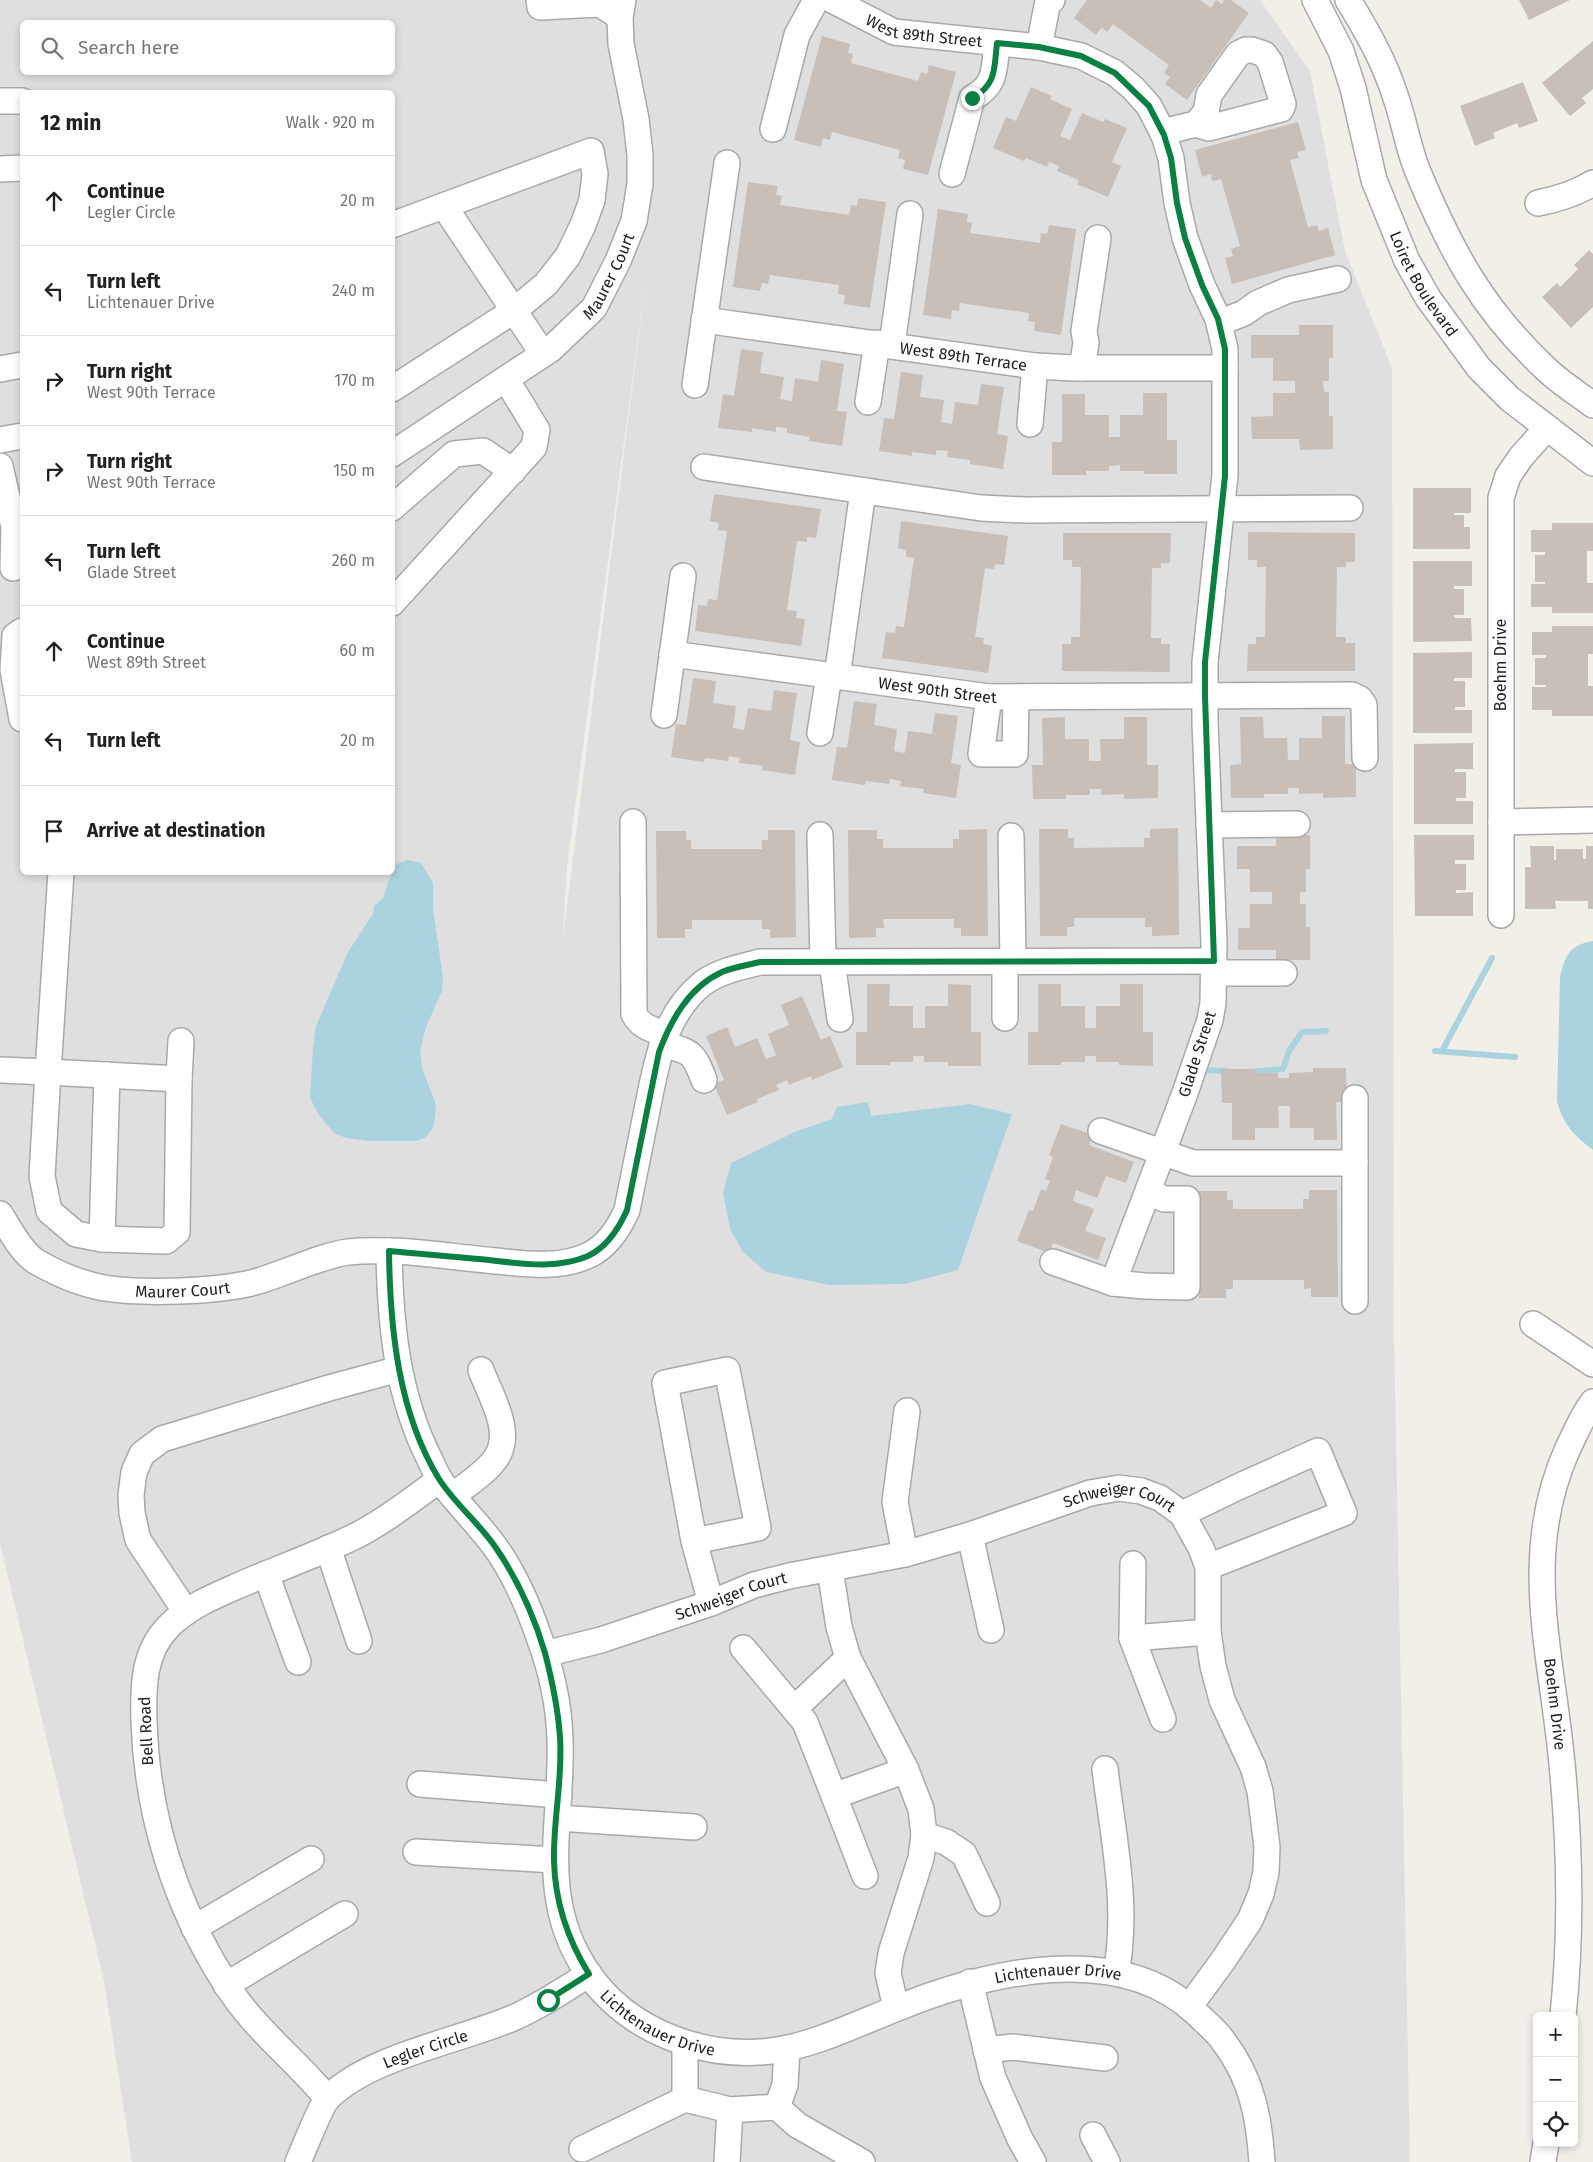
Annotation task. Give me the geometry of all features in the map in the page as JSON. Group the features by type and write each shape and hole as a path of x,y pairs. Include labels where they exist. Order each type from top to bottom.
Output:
{"street":[{"path":"539,0 540,7 600,4 621,8"},
{"path":"773,129 797,35 816,0"},
{"name":"West 89th Street","path":"832,0 894,32 1039,47 1081,56 1115,73 1149,106 1163,133"},
{"path":"1039,47 1049,0"},
{"name":"Loiret Boulevard","path":"1316,0 1341,51 1354,88 1374,180 1407,261 1428,298 1479,368 1510,399 1546,429 1593,463"},
{"path":"1348,0 1372,40 1395,94 1417,170 1450,245 1469,278 1490,309 1546,370 1593,405"},
{"name":"Maurer Court","path":"395,452 543,354 594,308 618,261 634,221 640,184 640,154 636,119 621,44 621,8"},
{"path":"952,174 972,98 984,91 992,79 997,43"},
{"path":"0,101 20,101"},
{"path":"1163,133 1196,124"},
{"name":"Glade Street","path":"1113,1283 1163,1152 1210,1020 1213,1003 1214,967 1205,662 1225,476 1225,349 1219,323 1185,238 1177,203 1171,158 1163,133"},
{"path":"395,224 591,151 595,174 592,200 583,225 568,256 546,284 514,310 395,387"},
{"path":"695,385 727,163"},
{"path":"0,169 20,168"},
{"path":"1538,203 1561,199 1593,183"},
{"path":"444,206 543,354"},
{"path":"868,402 884,344 910,214"},
{"path":"1082,368 1086,343 1084,331 1098,238"},
{"path":"1219,323 1244,313 1258,303 1288,290 1338,279"},
{"name":"West 89th Terrace","path":"704,320 1035,366 1082,368 1225,368"},
{"path":"0,369 20,365"},
{"path":"1030,424 1035,366"},
{"path":"395,600 534,447 537,430 506,379"},
{"name":"Boehm Drive","path":"1501,915 1501,498 1508,476 1521,457 1546,429"},
{"path":"0,440 20,436"},
{"path":"395,505 454,454 482,451 513,470"},
{"path":"0,466 16,504 12,569"},
{"path":"704,467 981,508 1025,510 1222,507 1350,508"},
{"path":"820,733 833,676 863,491"},
{"path":"664,715 683,576"},
{"path":"20,633 15,636 13,670 20,706"},
{"name":"West 90th Street","path":"672,654 989,697 1352,695 1360,699 1364,704 1364,758"},
{"path":"989,697 981,754 1015,754 1016,698"},
{"path":"1501,822 1593,820"},
{"path":"633,822 634,1014 637,1021 664,1039 687,1051 695,1058 704,1080"},
{"path":"1209,825 1297,824"},
{"path":"820,835 827,962 840,1019"},
{"path":"1005,1018 1009,962 1011,836"},
{"path":"61,875 42,1176 49,1211 76,1234 102,1239 166,1241 177,1232 181,1041"},
{"name":"Maurer Court","path":"0,1214 14,1238 35,1261 68,1276 103,1288 152,1290 222,1288 254,1282 348,1252 389,1251 537,1264 572,1261 590,1255 603,1245 620,1224 627,1210 659,1052 664,1039 689,996 704,983 723,972 760,962 1009,962 1214,967 1284,973"},
{"path":"0,1070 180,1078"},
{"path":"102,1239 107,1075"},
{"path":"1355,1098 1355,1300"},
{"path":"1101,1130 1193,1163 1355,1163"},
{"path":"1053,1262 1113,1283 1187,1287 1187,1199 1164,1199 1148,1191"},
{"name":"Lichtenauer Drive","path":"389,1251 392,1314 399,1370 415,1427 446,1488 496,1547 521,1590 545,1654 555,1698 560,1738 554,1860 561,1911 579,1958 589,1974 609,1998 627,2013 648,2026 685,2044 722,2051 770,2051 787,2048 840,2031 896,2008 970,1982 1060,1969 1116,1973 1142,1980 1182,2000 1223,2039 1251,2091 1260,2129 1262,2162"},
{"path":"1533,1324 1593,1364"},
{"path":"186,1612 138,1540 131,1495 134,1472 142,1454 162,1440 329,1388 399,1370"},
{"name":"Bell Road","path":"327,2098 243,2009 226,1984 183,1906 167,1863 154,1813 145,1760 143,1682 152,1649 168,1627 186,1612 224,1592 350,1539 446,1488 497,1458 503,1441 502,1425 481,1370"},
{"path":"694,1541 758,1528 727,1370 665,1382 694,1541 711,1603"},
{"name":"Boehm Drive","path":"1563,2012 1568,1931 1567,1832 1561,1754 1541,1572 1544,1531 1550,1495 1584,1413 1593,1402"},
{"path":"905,1554 895,1502 907,1411"},
{"path":"1182,1514 1318,1452 1344,1513 1208,1567"},
{"name":"Schweiger Court","path":"545,1654 601,1640 711,1603 754,1586 789,1576 905,1554 970,1535 1090,1493 1119,1488 1141,1491 1160,1498 1182,1514 1201,1548 1208,1567 1208,1632 1213,1666 1222,1700 1253,1767 1260,1791 1267,1847 1266,1872 1261,1894 1250,1920 1189,2007"},
{"path":"970,1535 991,1630"},
{"path":"328,1548 359,1641"},
{"path":"1133,1564 1132,1638 1162,1719"},
{"path":"830,1569 839,1627 848,1658 906,1770 921,1809 924,1835 921,1858 891,1954 888,1973 896,2008"},
{"path":"266,1574 298,1662"},
{"path":"1132,1638 1208,1632"},
{"path":"743,1648 805,1722 865,1876"},
{"path":"795,1708 848,1658"},
{"path":"1105,1769 1122,1913 1121,1948 1116,1973"},
{"path":"834,1796 906,1770"},
{"path":"420,1784 694,1827"},
{"path":"924,1835 946,1842 964,1854 987,1903"},
{"path":"416,1852 554,1860"},
{"path":"194,1928 311,1859"},
{"path":"226,1984 344,1914"},
{"name":"Legler Circle","path":"298,2162 327,2098 349,2081 381,2064 513,2018 548,2000 589,1974"},
{"path":"970,1982 993,2078 1020,2139 1033,2162"},
{"path":"685,2044 685,2099"},
{"path":"986,2050 1013,2047 1104,2058"},
{"path":"777,2106 785,2085 787,2048"},
{"path":"582,2149 685,2099 730,2110 777,2106 797,2124 862,2162"},
{"path":"727,2162 730,2110"},
{"path":"1093,2135 1106,2162"},
{"path":"1543,2162 1545,2147"}],"shaded area":[{"path":"0,0 1260,0 1310,71 1345,251 1392,368 1394,1336 1410,2162 132,2162 104,1981 0,1543","holes":["648,263 563,938 567,866"]}],"water":[{"path":"408,860 421,863 433,883 433,909 443,978 442,991 426,1027 420,1051 422,1068 436,1105 435,1117 433,1128 426,1137 417,1141 369,1141 346,1138 334,1133 319,1115 310,1098 316,1026 348,952 373,914 374,906 383,898 391,875 395,875 395,865"},
{"path":"1593,941 1593,1150 1570,1129 1562,1116 1557,1101 1560,977 1570,952 1579,945"},
{"path":"868,1102 871,1116 970,1104 1012,1114 958,1270 905,1284 830,1285 766,1272 743,1252 730,1229 723,1193 731,1163 797,1131 832,1119 837,1107"}],"building":[{"path":"1087,0 1200,0 1211,8 1216,0 1222,4 1224,0 1231,0 1249,13 1187,100 1165,84 1170,77 1164,73 1169,65 1113,24 1107,32 1102,27 1096,35 1074,18"},
{"path":"1519,0 1570,0 1529,20"},
{"path":"822,36 850,44 848,53 853,54 851,63 918,81 921,72 927,74 929,65 956,72 928,175 903,169 905,160 898,158 900,150 832,132 830,140 823,138 821,147 794,140"},
{"path":"1593,41 1593,89 1582,98 1586,103 1570,116 1542,83"},
{"path":"1523,82 1538,121 1519,128 1517,123 1493,133 1495,138 1475,146 1460,106"},
{"path":"1031,87 1052,96 1050,99 1072,109 1060,136 1070,140 1082,113 1103,122 1105,119 1127,128 1112,162 1121,166 1108,197 1077,184 1079,180 1057,171 1059,166 1049,162 1047,167 1026,158 1024,161 993,148 1006,117 1016,121"},
{"path":"1298,122 1306,150 1297,152 1299,158 1290,160 1308,227 1317,225 1319,231 1328,228 1335,255 1232,284 1225,258 1233,256 1231,249 1240,246 1221,179 1212,181 1211,174 1202,177 1195,150"},
{"path":"748,182 778,186 776,195 782,196 780,205 849,215 851,205 857,206 858,198 886,202 870,308 844,304 845,295 838,294 839,285 770,275 768,284 762,283 760,291 733,287"},
{"path":"938,209 968,214 967,222 972,223 970,233 1040,243 1041,233 1047,234 1049,225 1076,229 1061,335 1034,331 1035,322 1028,321 1029,313 960,303 959,311 952,310 951,319 923,315"},
{"path":"1589,250 1593,254 1593,307 1571,328 1542,297 1557,283 1560,287 1578,269 1574,265"},
{"path":"1299,325 1333,325 1333,358 1329,358 1329,381 1323,381 1324,392 1329,392 1329,416 1333,416 1333,449 1300,450 1299,439 1252,439 1251,417 1273,416 1273,393 1295,393 1295,381 1273,381 1273,358 1251,358 1251,335 1299,335"},
{"path":"741,349 763,352 760,373 784,377 780,399 792,401 795,378 818,382 821,360 844,364 837,411 847,412 842,446 809,441 810,437 787,433 787,428 776,427 776,432 752,428 752,432 718,428 723,394 734,396"},
{"path":"901,372 923,375 920,397 944,400 941,422 952,424 955,402 978,405 981,384 1004,387 997,434 1008,436 1003,469 970,464 970,460 947,457 948,451 936,450 936,455 912,452 912,456 879,451 884,418 894,419"},
{"path":"1143,393 1167,393 1167,440 1177,440 1177,474 1144,474 1144,471 1120,471 1120,465 1109,466 1109,471 1086,471 1086,475 1052,475 1052,442 1062,442 1062,394 1085,394 1085,415 1109,415 1109,437 1120,437 1120,415 1143,415"},
{"path":"1413,488 1471,488 1471,513 1454,513 1454,515 1464,515 1464,527 1470,527 1470,549 1413,549"},
{"path":"714,494 821,509 816,538 807,537 807,542 797,541 787,610 797,611 796,618 805,619 801,646 695,631 698,605 707,606 708,599 717,600 727,531 718,530 719,523 710,521"},
{"path":"901,521 1008,536 1004,565 995,564 994,569 985,568 975,637 984,638 983,644 992,646 988,673 882,658 886,632 895,633 896,626 904,627 914,558 906,557 906,550 898,548"},
{"path":"1552,523 1593,523 1593,551 1587,551 1587,583 1593,583 1593,613 1552,613 1552,607 1531,607 1531,584 1545,584 1545,582 1535,582 1535,555 1545,555 1545,552 1531,552 1531,530 1552,530"},
{"path":"1248,532 1355,533 1355,562 1346,562 1346,567 1337,567 1336,637 1346,637 1346,643 1355,643 1355,671 1247,671 1248,644 1256,644 1256,637 1265,637 1266,567 1257,567 1257,560 1248,560"},
{"path":"1063,533 1171,533 1170,563 1161,563 1161,568 1152,568 1151,638 1161,638 1161,644 1170,644 1170,672 1062,671 1062,644 1071,644 1071,637 1080,637 1081,567 1072,567 1072,560 1063,560"},
{"path":"1413,561 1472,561 1472,586 1454,586 1454,589 1464,589 1464,615 1454,615 1455,618 1471,618 1472,641 1413,642"},
{"path":"1552,626 1593,626 1593,654 1588,654 1588,686 1593,686 1593,716 1552,716 1552,710 1532,710 1532,687 1546,687 1546,685 1535,685 1535,658 1546,658 1546,655 1532,655 1532,632 1552,632"},
{"path":"1472,652 1472,678 1454,678 1454,681 1465,681 1465,707 1455,707 1455,710 1472,710 1472,733 1413,733 1413,653"},
{"path":"693,678 716,681 713,703 736,706 733,728 744,730 748,708 771,711 774,690 797,693 790,740 800,742 795,775 762,770 763,766 739,763 740,758 729,756 728,761 705,758 704,762 671,757 676,724 686,725"},
{"path":"854,701 877,704 874,725 897,729 894,751 905,753 908,731 932,734 935,713 958,716 951,763 961,765 956,798 923,793 924,789 900,786 901,781 890,779 889,784 866,781 865,785 832,780 837,747 847,748"},
{"path":"1322,716 1345,716 1345,764 1356,764 1356,797 1323,798 1323,793 1299,794 1299,788 1288,788 1288,794 1264,794 1264,798 1231,798 1230,765 1241,764 1240,717 1263,717 1264,738 1287,738 1288,760 1299,760 1299,738 1322,738"},
{"path":"1065,717 1065,739 1089,739 1089,761 1101,761 1100,739 1124,739 1124,717 1147,717 1147,765 1158,765 1158,798 1124,799 1124,794 1101,795 1101,789 1090,789 1090,795 1066,795 1066,799 1033,799 1032,765 1043,765 1042,718"},
{"path":"1473,743 1473,769 1455,769 1455,772 1466,772 1466,798 1456,798 1456,801 1473,801 1473,824 1414,824 1414,744"},
{"path":"1178,828 1179,935 1152,936 1152,927 1145,927 1145,918 1074,918 1074,927 1067,927 1067,936 1040,936 1039,829 1068,829 1068,838 1074,838 1074,848 1144,847 1144,838 1150,838 1150,829"},
{"path":"987,829 988,936 961,936 961,928 954,928 954,919 883,919 884,928 876,928 876,937 849,938 848,830 877,830 877,839 883,839 883,848 953,848 953,839 959,839 959,830"},
{"path":"768,830 795,830 796,937 770,938 770,929 762,929 762,920 692,920 692,929 685,929 685,938 657,938 656,831 686,831 686,840 691,840 691,849 762,849 762,840 768,840"},
{"path":"1310,835 1310,869 1306,869 1306,892 1300,892 1300,904 1306,904 1306,927 1310,927 1310,960 1276,960 1276,950 1238,950 1238,928 1250,928 1250,904 1272,904 1272,892 1250,892 1250,869 1237,869 1237,846 1276,846 1276,836"},
{"path":"1414,835 1474,835 1474,860 1455,860 1455,864 1466,864 1466,890 1456,890 1456,893 1473,892 1473,916 1415,916"},
{"path":"1530,846 1554,846 1554,860 1556,860 1556,849 1583,849 1583,859 1586,859 1586,846 1593,846 1593,909 1588,909 1588,901 1555,901 1556,909 1525,909 1525,867 1531,867"},
{"path":"867,984 890,984 889,1006 913,1006 913,1028 925,1028 925,1006 948,1006 948,984 971,985 971,1032 981,1032 981,1066 948,1066 948,1062 924,1062 924,1056 913,1056 913,1062 890,1062 890,1065 856,1065 856,1032 867,1032"},
{"path":"1038,984 1061,984 1061,1006 1085,1006 1085,1028 1096,1028 1096,1006 1120,1006 1120,984 1143,984 1143,1032 1153,1032 1153,1066 1119,1065 1119,1062 1096,1062 1096,1056 1085,1056 1085,1062 1061,1062 1061,1065 1028,1065 1028,1032 1038,1032"},
{"path":"802,996 821,1040 830,1036 843,1067 812,1080 811,1076 789,1085 787,1080 776,1085 779,1090 757,1099 758,1102 727,1115 714,1084 724,1080 706,1036 727,1027 735,1047 757,1038 766,1059 776,1055 768,1034 789,1025 781,1005"},
{"path":"1313,1068 1346,1068 1347,1102 1336,1102 1337,1140 1314,1140 1314,1128 1290,1128 1290,1106 1278,1106 1279,1128 1255,1128 1255,1140 1232,1140 1232,1103 1222,1103 1221,1069 1255,1069 1255,1073 1278,1073 1278,1078 1289,1078 1289,1073 1313,1072"},
{"path":"1061,1124 1093,1135 1089,1145 1134,1162 1126,1183 1106,1176 1097,1198 1076,1190 1073,1201 1094,1209 1085,1231 1106,1238 1098,1260 1053,1243 1049,1253 1017,1241 1029,1210 1033,1211 1041,1189 1046,1191 1050,1181 1045,1179 1053,1157 1049,1155"},
{"path":"1309,1190 1337,1190 1338,1297 1311,1297 1311,1288 1304,1289 1304,1280 1233,1280 1233,1289 1226,1289 1226,1298 1199,1298 1198,1191 1227,1191 1227,1200 1233,1200 1233,1209 1303,1209 1303,1199 1309,1199"}],"waterway":[{"path":"1442,1051 1492,958"},
{"path":"1248,1072 1283,1069 1289,1051 1302,1032 1326,1031"},
{"path":"1435,1051 1515,1057"},
{"path":"1198,1070 1228,1071"}],"route":[{"path":"548,2000 589,1974 579,1958 569,1934 561,1911 555,1877 554,1846 559,1804 560,1738 555,1698 545,1654 521,1590 496,1547 440,1480 415,1427 399,1370 394,1344 389,1251 556,1264 590,1255 603,1245 614,1234 627,1210 659,1052 666,1034 689,996 704,983 723,972 760,962 1214,961 1205,723 1205,662 1225,476 1225,349 1218,319 1202,285 1185,238 1177,203 1171,158 1164,135 1149,106 1133,88 1115,73 1081,56 1039,47 997,43 992,79 984,91 972,98"}]}
